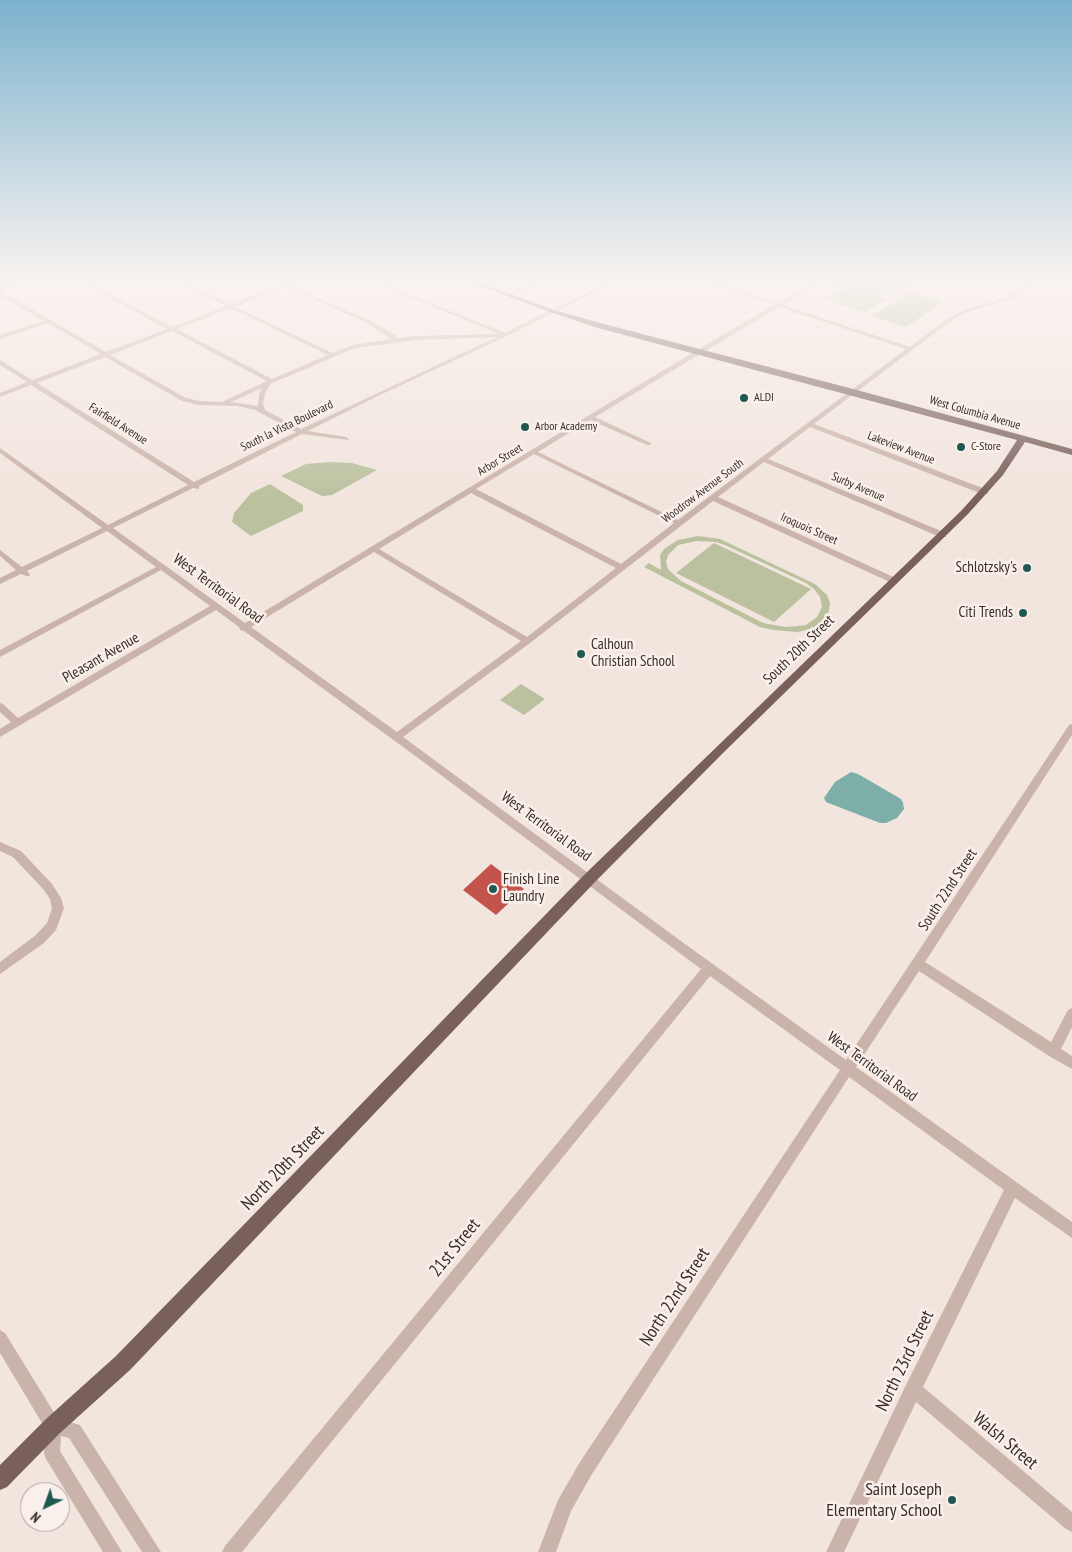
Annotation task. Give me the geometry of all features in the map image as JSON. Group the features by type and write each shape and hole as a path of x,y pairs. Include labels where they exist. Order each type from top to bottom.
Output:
{"main road":[{"name":"West Columbia Avenue","path":"705,353 1072,452"},
{"name":"South 20th Street","path":"589,879 719,750 943,535 984,492 1020,444 1022,438"},
{"name":"North 20th Street","path":"0,1480 53,1426 123,1364 589,879"}],"street":[{"path":"102,353 184,400 238,404 262,410 304,433 346,439"},
{"path":"0,395 109,353"},
{"path":"217,353 270,382"},
{"path":"222,404 336,353"},
{"name":"South la Vista Boulevard","path":"24,572 304,433 470,353"},
{"name":"Arbor Street","path":"243,628 698,353"},
{"name":"Woodrow Avenue South","path":"396,737 527,641 679,523 904,353"},
{"name":"Fairfield Avenue","path":"0,362 196,487"},
{"path":"262,410 260,403 262,394 270,382"},
{"path":"591,418 649,444"},
{"name":"Lakeview Avenue","path":"810,425 984,492"},
{"name":"West Territorial Road","path":"0,450 243,628 396,737 847,1069 1072,1231"},
{"path":"534,452 679,523"},
{"name":"Surby Avenue","path":"764,460 943,535"},
{"path":"472,490 622,568"},
{"name":"Iroquois Street","path":"713,498 895,581"},
{"path":"374,549 527,641"},
{"path":"0,552 24,572"},
{"path":"0,654 161,567"},
{"path":"0,581 24,572"},
{"path":"0,587 24,572"},
{"name":"Pleasant Avenue","path":"0,733 216,607"},
{"path":"0,706 17,723"},
{"name":"South 22nd Street","path":"847,1069 918,964 1072,727"},
{"path":"0,846 17,854 30,867 56,898 58,908 55,921 46,933 0,969"},
{"path":"918,964 1072,1063"},
{"name":"21st Street","path":"231,1552 709,968"},
{"path":"1053,1052 1072,1014"},
{"name":"North 22nd Street","path":"547,1552 564,1506 586,1468 847,1069"},
{"name":"North 23rd Street","path":"835,1552 1012,1188"},
{"path":"0,1338 53,1426 52,1454 113,1552"},
{"name":"Walsh Street","path":"913,1389 1072,1523"},
{"path":"53,1426 74,1431 152,1552"}],"green space":[{"path":"352,463 377,470 332,495 322,496 281,476 306,464"},
{"path":"270,484 303,505 303,511 251,536 232,522 234,513 251,493"},
{"path":"698,536 720,539 815,584 827,595 830,603 828,616 816,626 797,632 760,627 644,567 649,563 661,570 660,555 664,549 678,540","holes":["697,541 716,542 806,583 820,597 822,607 817,617 806,625 798,626 785,627 763,623 681,581 668,569 666,562 668,555 678,545"]},
{"path":"714,543 811,589 774,622 676,573"},
{"path":"521,684 545,699 524,715 500,700"}],"water":[{"path":"851,772 858,774 901,799 904,809 897,818 886,823 880,823 826,802 824,798 835,782"}],"building":[{"name":"Finish Line Laundry","path":"491,864 524,889 496,915 463,890"}],"place":[{"name":"ALDI","path":"744,398"},
{"name":"Arbor Academy","path":"525,427"},
{"name":"C-Store","path":"961,447"},
{"name":"Schlotzsky's","path":"1027,568"},
{"name":"Citi Trends","path":"1023,613"},
{"name":"Calhoun Christian School","path":"581,654"},
{"name":"Finish Line Laundry","path":"493,889"},
{"name":"Saint Joseph Elementary School","path":"952,1500"}]}
